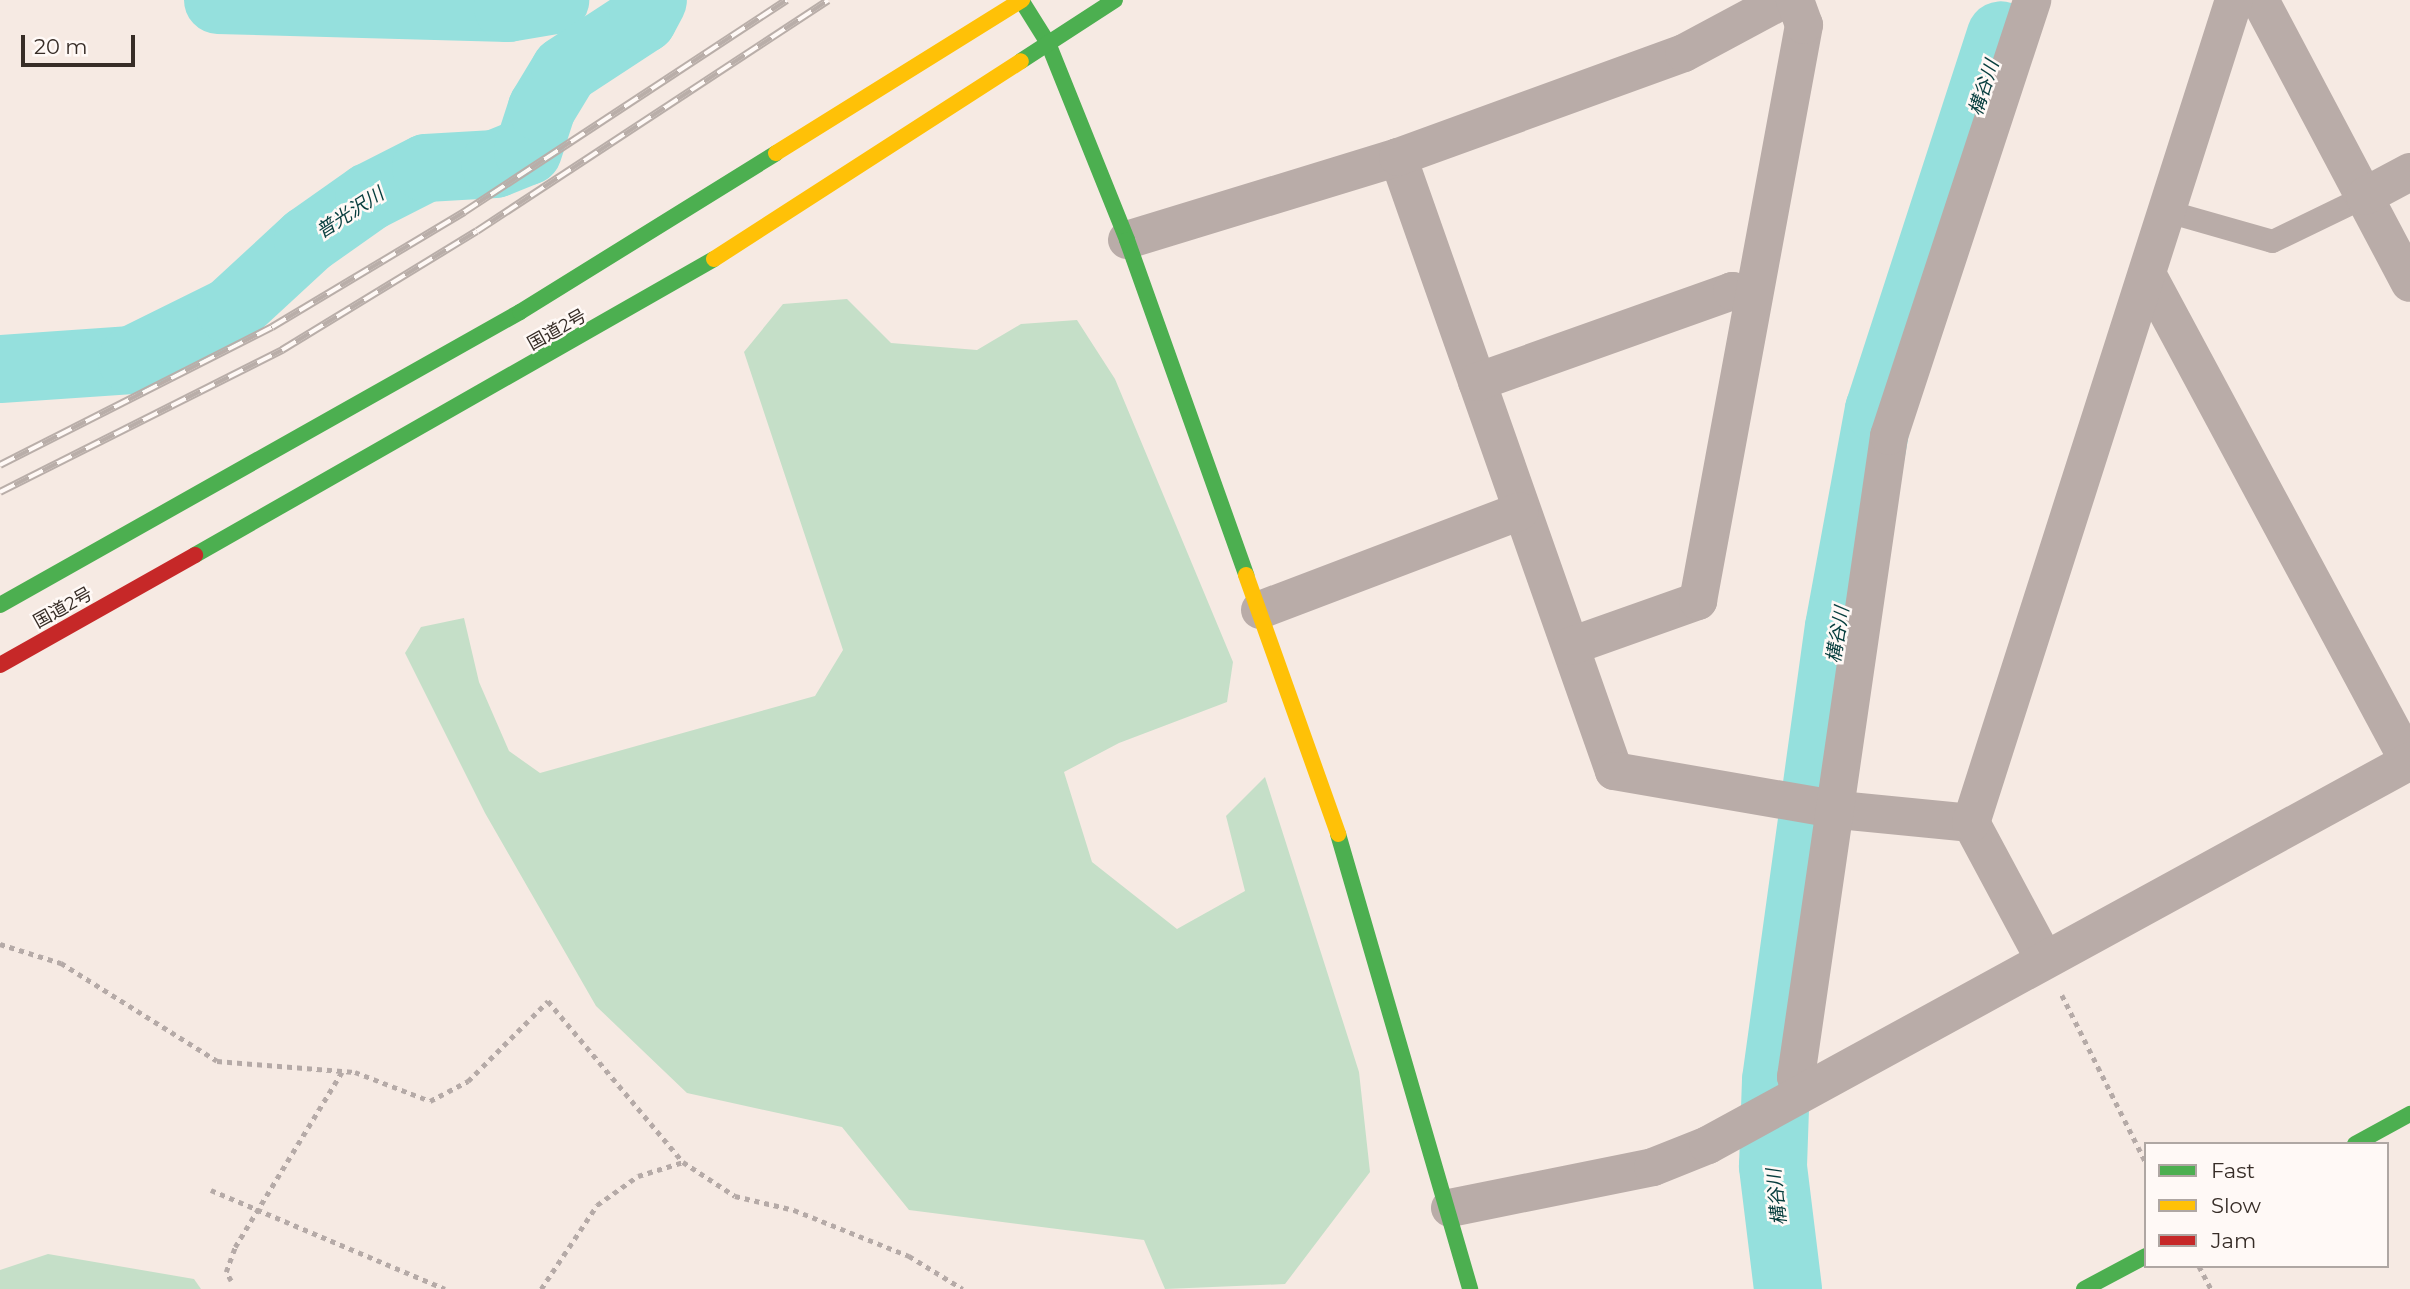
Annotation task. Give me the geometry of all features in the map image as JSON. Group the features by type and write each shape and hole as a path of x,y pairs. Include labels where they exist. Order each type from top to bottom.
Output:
{"main road":[{"name":"国道2号","path":"0,605 520,312 1021,0"},
{"path":"1021,0 1048,43 1127,240 1356,884 1471,1289"},
{"name":"国道2号","path":"0,665 660,294 1115,0"},
{"path":"2358,1142 2410,1114"},
{"path":"2084,1289 2144,1257"}],"street":[{"path":"1127,240 1398,157 1684,53 1783,0"},
{"path":"1571,646 1698,601 1804,25 1795,0"},
{"path":"1781,1105 1796,1077 1823,807 1889,436 2032,0"},
{"path":"2043,957 1972,823 2234,0"},
{"path":"2260,0 2410,283"},
{"path":"1398,157 1520,511 1614,771 1823,807 1972,823"},
{"path":"2365,196 2410,172"},
{"path":"1450,1208 1653,1167 1781,1105 2043,957 2409,761 2147,274"},
{"path":"1477,382 1732,292 1753,295"},
{"path":"1260,610 1520,511"}],"lane":[{"path":"2167,211 2272,241 2365,196"}],"path":[{"path":"0,944 61,963 218,1061 342,1072 430,1101 452,1094 548,1001 683,1162 736,1196 794,1210 909,1256 963,1289"},
{"path":"2043,957 2144,1159"},
{"path":"231,1281 226,1272 235,1247 342,1072"},
{"path":"541,1289 597,1205 638,1176 683,1162"},
{"path":"211,1190 445,1289"},
{"path":"2200,1268 2211,1289"}],"green space":[{"path":"847,299 891,343 977,350 1021,324 1077,320 1115,379 1233,662 1227,702 1119,743 1064,772 1092,862 1177,929 1245,891 1226,816 1265,777 1359,1072 1370,1172 1285,1284 1165,1289 1144,1240 909,1210 842,1127 687,1093 596,1006 485,813 405,653 421,627 464,618 479,682 509,751 540,773 815,696 843,650 744,352 783,304"},
{"path":"48,1254 194,1279 201,1289 0,1289 0,1270"}],"waterway":[{"path":"218,0 508,8 555,0"},
{"name":"普光沢川","path":"0,369 132,360 231,311 308,240 369,197 426,168 495,164 528,151 542,108 565,70 643,19 653,0"},
{"name":"構谷川","path":"1788,1289 1773,1166 1776,1080 1839,627 1879,410 2001,35"}],"railway":[{"path":"0,465 272,327 464,212 787,0"},
{"path":"0,492 282,350 477,231 828,0"}],"traffic: fast":[{"path":"1021,0 1048,43 1127,240 1246,575"},
{"path":"1021,61 1115,0"},
{"path":"0,605 520,312 776,153"},
{"path":"195,555 714,259"},
{"path":"1338,834 1470,1289"},
{"path":"2359,1142 2410,1114"},
{"path":"2084,1289 2144,1257"}],"traffic: slow":[{"path":"776,153 1022,0"},
{"path":"714,259 1021,61"},
{"path":"1246,575 1338,834"}],"traffic: jam":[{"path":"0,665 195,555"}]}
